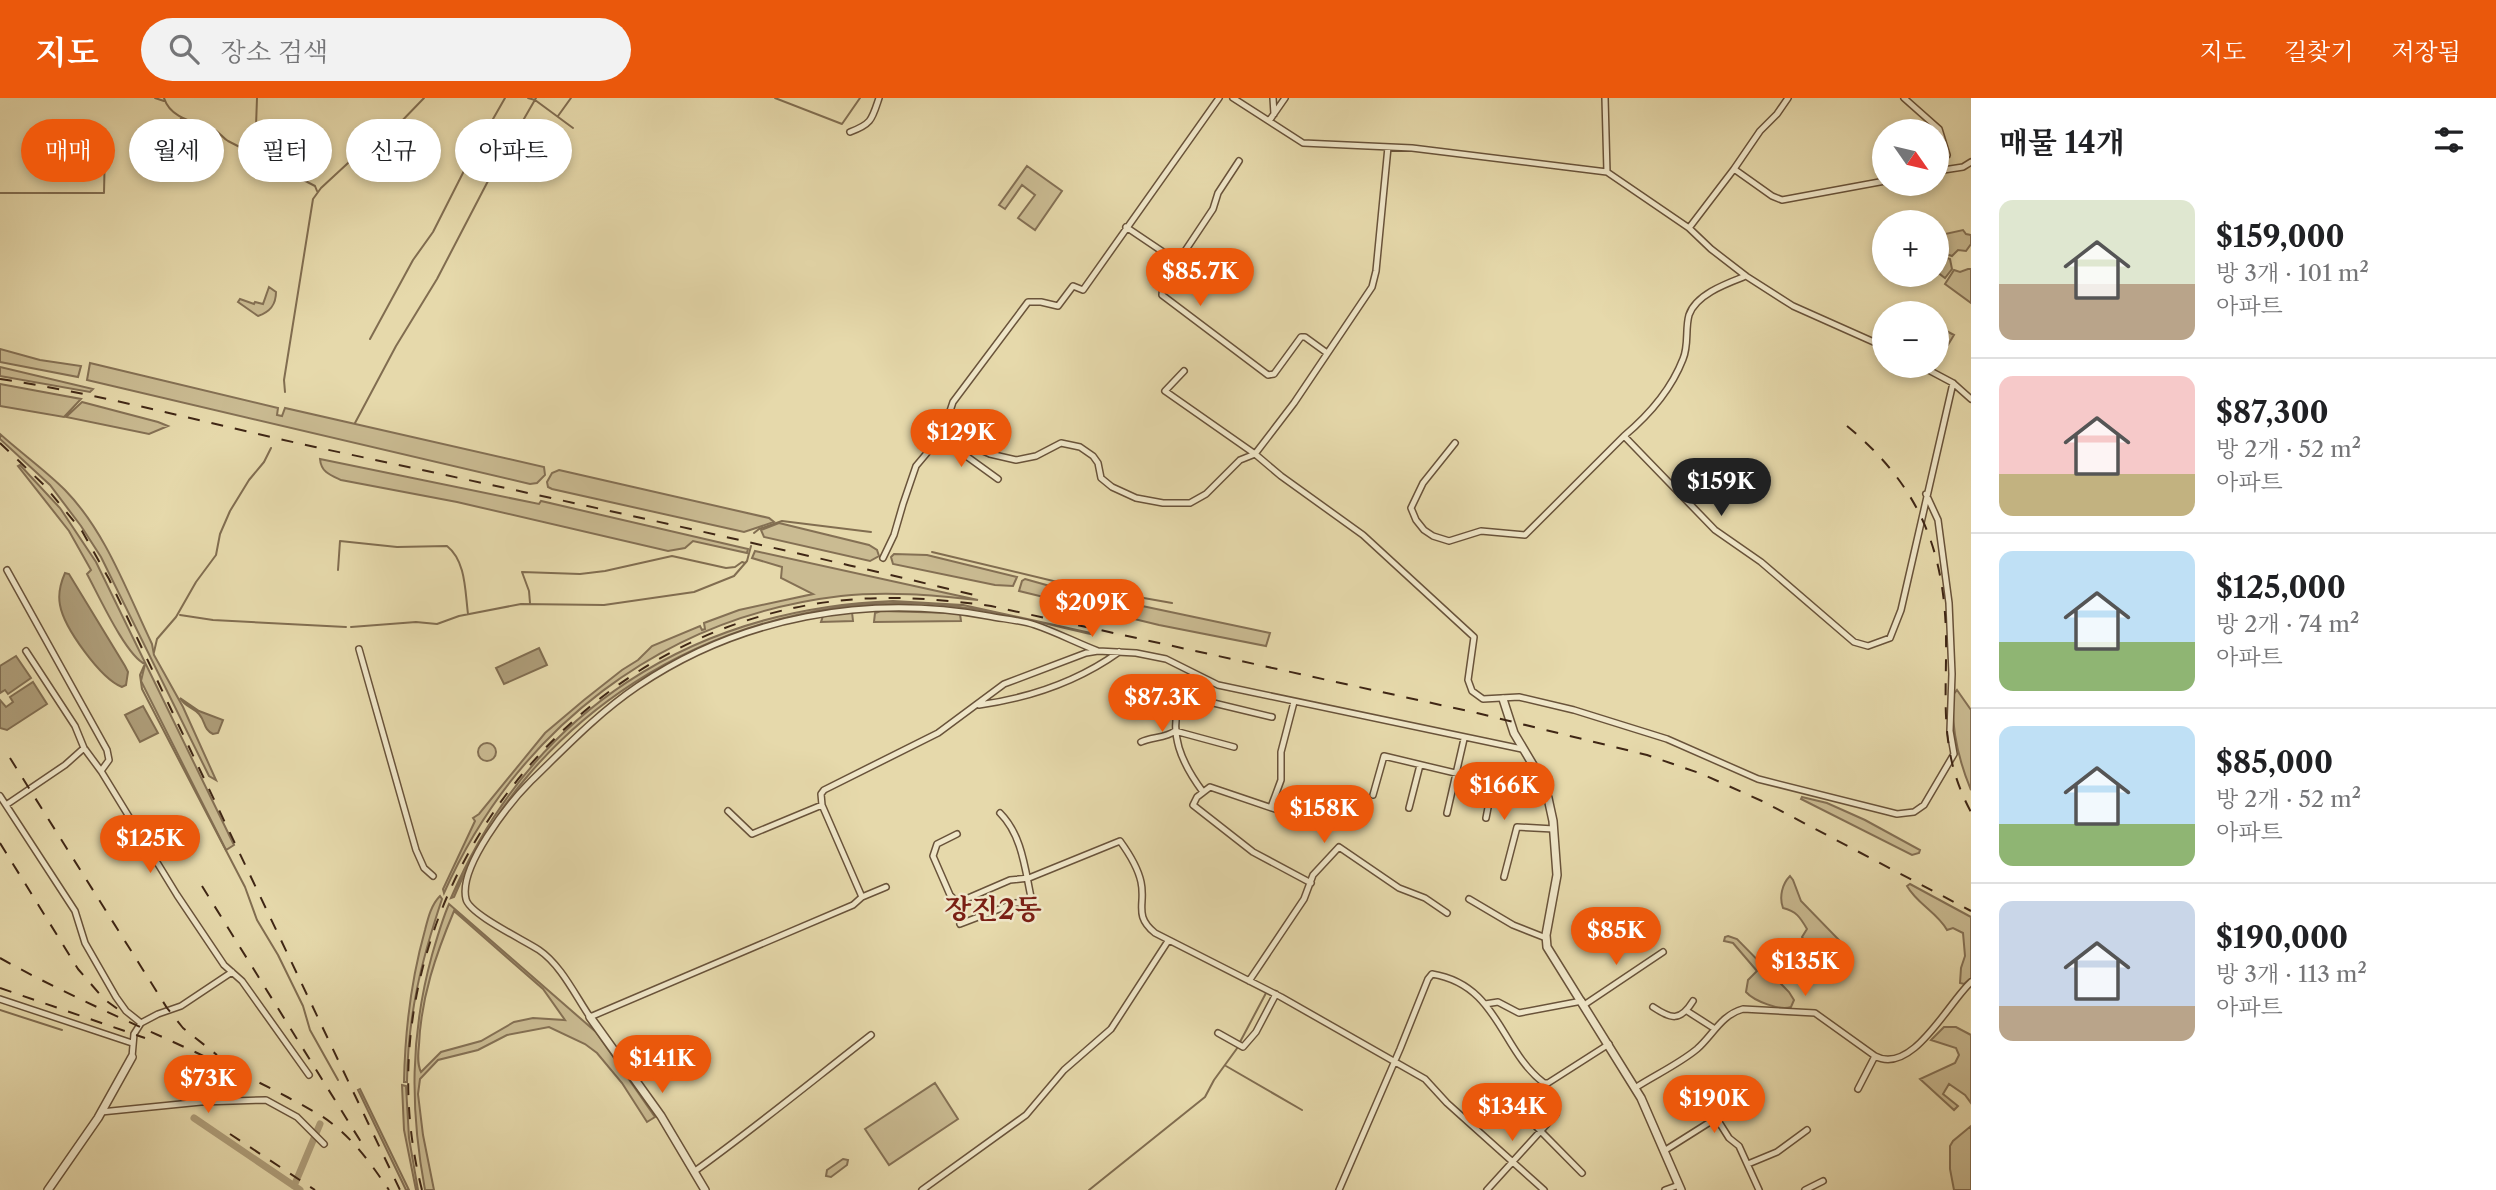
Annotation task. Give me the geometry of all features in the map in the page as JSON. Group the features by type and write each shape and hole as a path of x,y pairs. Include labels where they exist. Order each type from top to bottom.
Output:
{"street":[{"path":"850,132 870,122 879,98"},
{"path":"1219,98 1083,290 1073,286 1058,306 1028,302 953,402 946,423 965,443 990,454 1016,460 1035,456 1061,443 1080,447 1093,456 1101,478 1112,487 1136,498 1164,503 1190,503 1206,494 1240,460 1255,454 1294,403 1372,288 1388,147"},
{"path":"1233,98 1303,143 1388,147 1607,172 1689,228 1746,276 1793,306 1872,341"},
{"path":"1273,98 1274,114"},
{"path":"1269,121 1285,98"},
{"path":"1605,98 1607,172"},
{"path":"1689,228 1760,131 1788,98"},
{"path":"1904,98 1927,119"},
{"path":"1239,162 1218,193 1213,209 1163,284 1162,295 1268,375 1274,374 1301,337 1327,353"},
{"path":"1950,170 1971,162"},
{"path":"1734,169 1782,200 1872,183"},
{"path":"1126,227 1178,262"},
{"path":"1455,443 1423,483 1411,508 1416,520 1433,536 1448,541 1481,531 1525,535 1654,408 1683,358 1689,315 1696,304 1730,282 1746,276"},
{"path":"1184,371 1165,391 1363,535 1465,627 1474,637 1468,680 1472,691 1483,699 1519,697 1535,701 1667,738 1749,775 1779,785 1897,814 1914,812 1924,805 1954,754 1950,731 1952,674 1949,603 1938,520 1926,494"},
{"path":"1944,378 1971,399"},
{"path":"1624,436 1715,530 1761,562 1854,642 1868,646 1890,638 1900,610 1953,383"},
{"path":"883,558 894,536 916,466 948,428"},
{"path":"940,438 998,479"},
{"path":"7,570 107,750 109,760 101,771"},
{"path":"705,1190 661,1116 551,961 539,950 468,905 466,888 480,849 512,802 592,722 638,686 686,658 737,636 812,614 865,608 936,609 1034,625 1098,652"},
{"path":"359,649 416,850 424,868 433,876"},
{"path":"26,651 75,726 84,748 177,895 224,965 242,981 309,1075"},
{"path":"862,897 822,805 821,794 824,790 938,733 1004,684 1086,653 1119,652 1166,659 1218,685 1464,739 1522,749"},
{"path":"976,706 1037,693 1097,668 1119,652"},
{"path":"1197,699 1204,678"},
{"path":"1203,792 1193,780 1175,739 1184,696 1272,717"},
{"path":"1503,699 1522,749 1536,770 1548,798 1554,829 1557,875 1546,938 1549,953 1635,1088 1680,1187 1665,1190"},
{"path":"1270,807 1281,780 1281,752 1294,702"},
{"path":"1141,742 1151,737 1170,735 1175,731"},
{"path":"1175,731 1234,747"},
{"path":"1447,813 1464,739"},
{"path":"6,805 65,765 84,748"},
{"path":"1373,795 1384,756 1493,782 1486,818"},
{"path":"1409,808 1420,765"},
{"path":"1311,883 1253,852 1193,805 1210,787 1316,823"},
{"path":"0,796 75,911 85,943 116,997 126,1011 141,1023"},
{"path":"728,811 752,834 822,805"},
{"path":"960,924 1024,902 1031,897 1029,878 1011,824 1000,813"},
{"path":"1504,877 1517,827 1554,829"},
{"path":"957,834 937,844 933,856 950,895 955,900 966,899 1010,880 1029,878 1120,841 1142,883 1141,918 1146,926 1168,941 1276,994 1425,1079 1447,1103 1544,1190"},
{"path":"1249,981 1304,900 1313,875 1339,848 1399,888 1425,898 1447,914"},
{"path":"590,1017 853,905 862,897 886,887"},
{"path":"1469,899 1513,925 1546,938"},
{"path":"922,1190 1026,1115 1064,1070 1111,1028 1168,941"},
{"path":"1485,1004 1498,1002 1519,1013 1583,1003 1662,952"},
{"path":"48,1190 102,1112 132,1057 134,1034 141,1023 181,1006 232,972"},
{"path":"1339,1190 1432,974 1477,994 1531,1071 1544,1083 1609,1044"},
{"path":"1635,1088 1695,1050 1734,1011 1743,1009 1815,1013 1875,1056 1891,1060 1925,1039 1971,982"},
{"path":"1218,1033 1239,1046 1249,1041 1276,994"},
{"path":"0,999 132,1042"},
{"path":"1653,1007 1668,1017 1676,1017 1687,1011 1693,1001"},
{"path":"1687,1011 1715,1029"},
{"path":"695,1171 747,1134 776,1108 871,1035"},
{"path":"1858,1089 1875,1056"},
{"path":"1507,1097 1582,1173"},
{"path":"102,1112 201,1102 266,1100 285,1109 324,1144"},
{"path":"1664,1151 1717,1119 1754,1104"},
{"path":"1487,1190 1556,1114"},
{"path":"1717,1119 1729,1138 1739,1146 1759,1190"},
{"path":"1748,1164 1777,1152 1807,1130"},
{"path":"1805,1190 1823,1181"}],"shaded area":[{"path":"1027,166 1062,191 1035,230 1018,218 1035,195 1022,185 1005,209 999,205"},
{"path":"1963,230 1971,235 1971,244 1966,251 1958,250 1952,256 1949,255 1949,233"},
{"path":"1971,269 1971,303 1949,287 1949,278 1954,270 1960,272"},
{"path":"269,287 276,292 275,301 269,310 258,316 238,302 240,299 263,304"},
{"path":"0,349 40,360 81,366 78,377 0,362"},
{"path":"90,363 278,408 277,415 282,416 285,408 544,467 545,475 537,483 530,484 87,380"},
{"path":"0,367 93,389 90,392 0,376"},
{"path":"0,384 81,399 64,417 0,406"},
{"path":"82,402 168,426 149,434 66,417"},
{"path":"0,434 65,490 104,543 152,644 154,655 183,707 216,780 209,776 101,557 50,485 0,439"},
{"path":"320,459 539,504 541,501 748,549 747,553 693,541 685,548 668,551 457,502 341,480 324,470"},
{"path":"20,465 60,508 96,562 234,845 226,850 141,681 145,664 129,649 113,624 87,574 91,570 69,531 18,466"},
{"path":"559,470 769,518 774,522 744,532 548,487 547,482 552,473"},
{"path":"779,523 869,545 877,550 879,556 870,561 764,537 761,530"},
{"path":"755,551 978,600 927,595 841,596 776,608 714,628 656,656 603,691 554,732 512,780 475,834 444,893 443,889 475,821 473,818 545,733 584,700 638,660 652,646 700,626 702,630 705,629 704,623 739,610 813,594 781,578 782,567 752,558"},
{"path":"894,554 927,555 1017,577 1013,586 995,585 893,564 891,557"},
{"path":"65,573 69,574 125,666 128,672 126,685 122,687 113,682 94,664 68,626 59,601"},
{"path":"1025,579 1270,633 1266,646 1159,625 1019,591"},
{"path":"893,601 963,605 1091,634 974,609 903,603 831,609 762,624 696,649 634,683 578,725 528,775 487,833 454,897 451,898 485,832 526,774 573,724 627,682 686,649 750,624 820,608"},
{"path":"852,612 853,621 821,622 823,616"},
{"path":"875,613 953,613 960,614 961,621 874,622"},
{"path":"539,648 547,665 504,684 496,668"},
{"path":"16,656 31,678 8,694 5,690 0,693 0,666"},
{"path":"33,682 47,704 7,730 0,728 0,700 6,707 13,702 10,697"},
{"path":"1957,690 1971,710 1971,790 1962,767 1954,732 1953,695"},
{"path":"180,698 199,711 223,720 218,733 210,732 199,714"},
{"path":"143,706 158,733 140,742 125,715"},
{"path":"487,743 493,746 496,752 493,758 487,761 481,758 478,752 481,746"},
{"path":"1802,797 1827,803 1865,820 1920,850 1919,853 1912,855 1801,799"},
{"path":"1790,876 1801,901 1840,941 1839,947 1847,957 1835,966 1828,964 1826,958 1816,953 1817,947 1806,943 1802,937 1807,929 1802,921 1783,908 1782,891"},
{"path":"1910,884 1971,917 1971,978 1964,984 1960,983 1965,956 1963,933 1953,928 1947,930 1911,892 1907,886"},
{"path":"440,896 442,899 417,989 410,1034 407,1082 404,1082 412,986 429,916"},
{"path":"449,904 596,1032 655,1117 647,1122 622,1083 597,1053 585,1044 549,1027 507,1035 478,1050 438,1060 420,1079 418,1094 423,1135 434,1190 425,1190 415,1101 416,1043 432,955","holes":["454,911 543,989 565,1020 533,1018 514,1022 481,1041 441,1052 421,1072 418,1052 426,993"]},
{"path":"1728,936 1737,939 1789,992 1794,1000 1791,1007 1780,1008 1767,1004 1746,992 1748,980 1757,971 1733,943 1724,941"},
{"path":"1944,1027 1956,1027 1971,1035 1971,1103 1965,1095 1949,1084 1943,1094 1958,1106 1954,1110 1920,1079 1955,1063 1959,1055 1956,1048 1931,1040"},
{"path":"935,1083 958,1119 889,1165 865,1129"},
{"path":"402,1085 406,1086 409,1138 418,1190 404,1130"},
{"path":"360,1089 409,1190 406,1190 358,1090"},
{"path":"1971,1126 1971,1190 1954,1190 1950,1146"},
{"path":"843,1159 848,1160 847,1165 831,1177 826,1176 827,1170"}],"waterway":[{"path":"155,98 164,101"},
{"path":"164,98 178,116 215,130 228,141 315,186 317,191"},
{"path":"256,119 257,98"},
{"path":"285,392 284,380 313,199 321,188 374,139 396,127 424,98"},
{"path":"370,339 413,260 433,232 505,98"},
{"path":"528,98 535,100 573,128"},
{"path":"355,423 536,98"},
{"path":"558,116 571,98"},
{"path":"775,98 842,124 860,98"},
{"path":"0,193 104,193 104,182"},
{"path":"154,652 157,639 176,617 196,582 216,555 220,534 230,511 271,448"},
{"path":"754,533 782,521 871,532"},
{"path":"338,570 340,541 397,547 447,546 461,568 468,614"},
{"path":"351,627 416,622 437,624 459,616 521,604 604,605 694,592 734,576 747,561 751,546"},
{"path":"932,552 1070,585 1172,603"},
{"path":"530,603 522,572 580,574 672,556 726,568 745,563"},
{"path":"180,615 213,620 346,627"},
{"path":"144,666 140,675 142,689 245,887 257,920 303,1006 310,1030 338,1080"},
{"path":"1240,1042 1266,993"},
{"path":"0,1010 62,1030"},
{"path":"1089,1190 1205,1097 1238,1047"},
{"path":"1226,1066 1302,1110"},
{"path":"194,1118 300,1190"},
{"path":"294,1186 320,1124"}],"railway":[{"path":"0,379 119,401 974,595"},
{"path":"1847,426 1871,448 1908,493 1932,544 1944,603 1946,725 1949,746 1960,790 1971,812"},
{"path":"0,443 44,485 82,531 109,579 400,1190"},
{"path":"422,1190 408,1097 415,1005 439,917 479,835 534,761 601,698 678,649 765,615 794,608 878,598 991,606 1477,713 1647,755 1702,774 1764,802 1971,911"},
{"path":"10,758 167,1008 183,1028 217,1055"},
{"path":"0,843 78,969 104,999 119,1010"},
{"path":"202,886 361,1142"},
{"path":"0,958 320,1115 350,1139 389,1190"},
{"path":"0,988 145,1038"},
{"path":"230,1134 315,1190"}],"district":[{"name":"장진2동","path":"993,909"}]}
